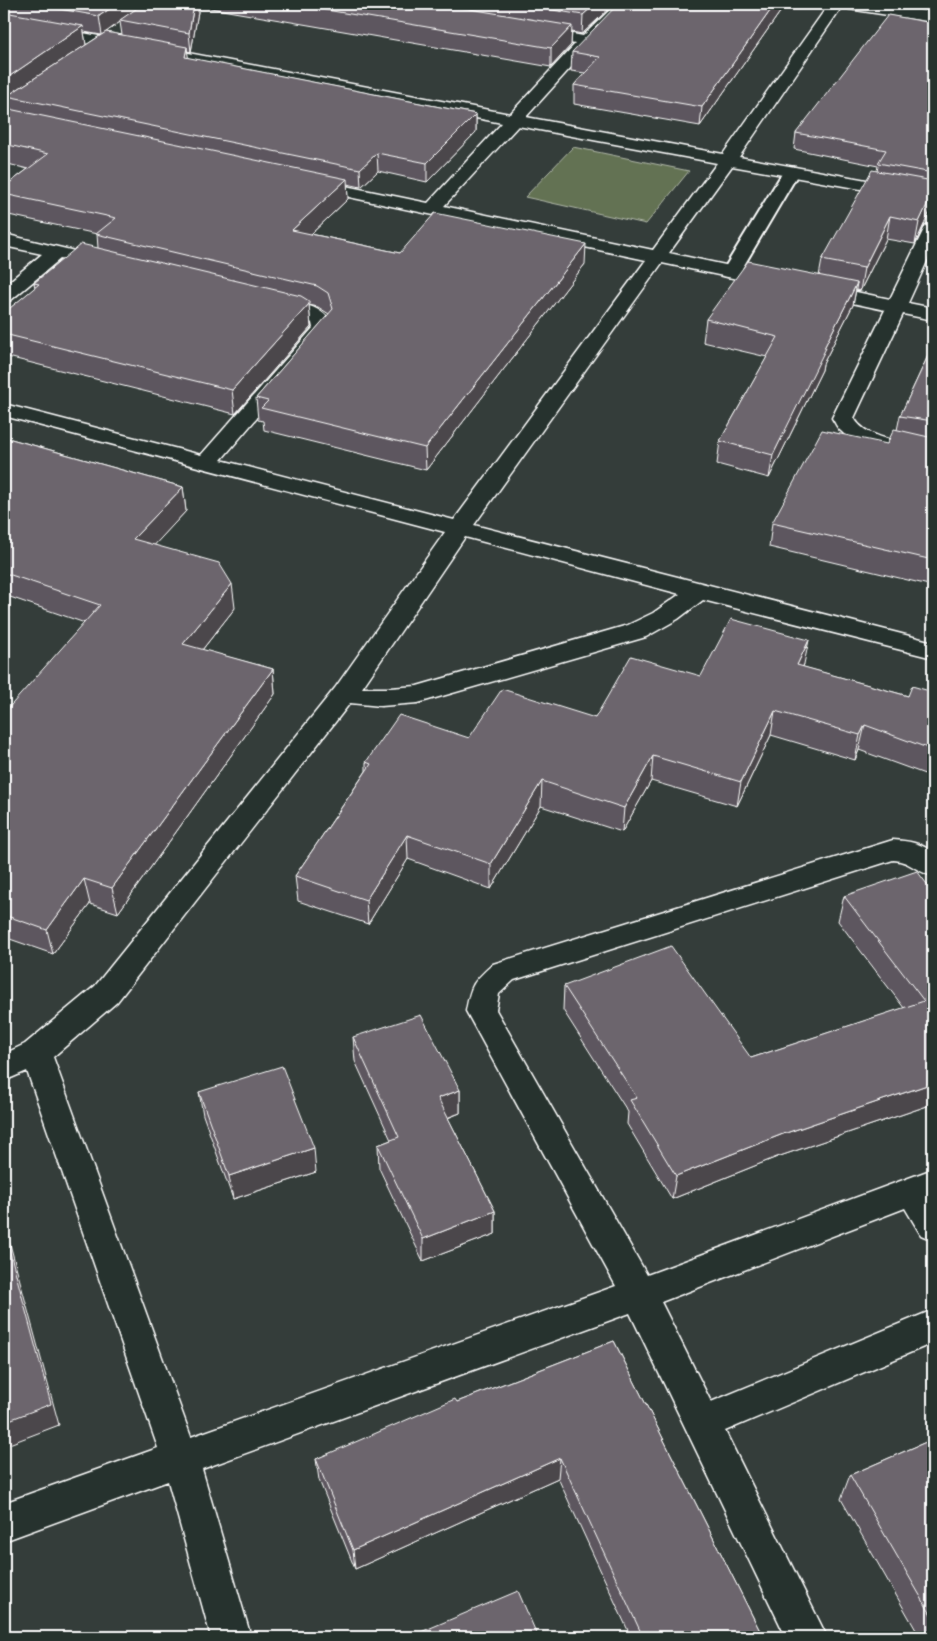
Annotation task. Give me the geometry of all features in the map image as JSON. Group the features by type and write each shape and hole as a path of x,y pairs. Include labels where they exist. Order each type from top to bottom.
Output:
{"street":[{"path":"432,209 586,41 624,4"},
{"path":"4,1068 36,1054 106,994 344,694 460,528 727,161 836,4"},
{"path":"849,4 933,17"},
{"path":"4,23 515,118 727,161 933,197"},
{"path":"518,29 586,41"},
{"path":"91,52 122,31"},
{"path":"295,180 933,314"},
{"path":"933,229 843,418 846,426 853,432 866,438 933,454"},
{"path":"4,240 122,268"},
{"path":"4,296 56,252"},
{"path":"207,462 323,329 321,320 310,313 254,300"},
{"path":"4,410 698,591 933,650"},
{"path":"344,694 368,698 393,698 418,694 637,631 661,620 682,606 698,591"},
{"path":"807,1637 639,1294 481,1011 484,989 504,972 893,850 911,851 933,866"},
{"path":"36,1054 180,1458 231,1637"},
{"path":"4,1522 639,1294 923,1187 933,1225"},
{"path":"702,1423 933,1326"}],"lane":[{"path":"731,272 791,172"}],"green space":[{"path":"573,147 689,171 646,224 525,197"}],"building":[{"path":"31,4 117,4 99,16"},
{"path":"143,4 194,4 189,33 120,20"},
{"path":"291,4 440,4 572,26 551,48"},
{"path":"516,4 595,4 583,15"},
{"path":"618,4 775,4 702,107 574,85 600,57 572,52"},
{"path":"4,12 83,26 4,80"},
{"path":"888,15 933,23 933,173 878,163 886,150 796,133"},
{"path":"106,32 187,47 185,57 476,114 427,163 377,153 360,169 7,96"},
{"path":"4,108 347,179 292,230 400,253 435,213 586,244 425,448 261,408 268,401 256,398 333,309 328,293 317,286 96,234 116,218 4,194 4,187 48,154 4,144"},
{"path":"872,170 933,181 933,192 919,222 890,216 864,268 822,260"},
{"path":"81,244 301,296 309,301 309,304 232,390 4,334 4,313 39,284 34,283"},
{"path":"748,261 857,283 773,455 720,441 778,337 706,319"},
{"path":"933,345 933,421 900,416"},
{"path":"894,429 933,438 933,560 772,523 822,430 887,444"},
{"path":"4,437 183,487 133,539 219,563 232,584 183,644 273,669 112,888 84,879 47,930 4,915 4,713 100,605 4,574"},
{"path":"731,619 809,640 797,665 908,696 912,686 933,692 933,750 865,725 860,735 775,711 741,782 653,756 624,808 542,781 491,864 407,835 366,900 295,876 371,764 366,762 399,715 469,738 502,689 595,718 631,656 701,676"},
{"path":"917,871 933,892 933,1083 783,1134 676,1176 630,1100 637,1098 564,986 671,946 751,1058 924,1001 844,896"},
{"path":"421,1015 460,1090 438,1098 495,1211 423,1239 378,1145 399,1137 353,1037"},
{"path":"282,1066 314,1148 229,1176 199,1092"},
{"path":"4,1230 51,1404 4,1422"},
{"path":"614,1341 763,1637 643,1637 560,1458 353,1550 316,1459 455,1399 457,1402"},
{"path":"933,1439 933,1618 850,1475"},
{"path":"518,1591 538,1637 409,1637"}]}
